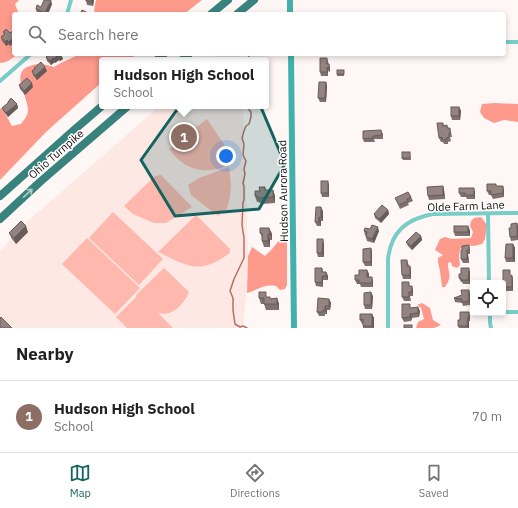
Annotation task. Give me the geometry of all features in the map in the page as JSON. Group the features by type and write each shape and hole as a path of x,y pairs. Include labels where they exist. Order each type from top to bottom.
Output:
{"highway":[{"path":"213,12 228,0"},
{"path":"239,12 254,0"},
{"name":"Ohio Turnpike","path":"0,196 99,109"},
{"name":"Ohio Turnpike","path":"0,220 41,181 125,109"}],"street":[{"path":"68,12 71,0"},
{"path":"290,0 290,12"},
{"path":"506,42 518,42"},
{"path":"0,81 29,56"},
{"name":"Hudson Aurora Road","path":"291,56 294,328"},
{"name":"Olde Farm Lane","path":"388,328 389,250 393,238 399,230 411,221 427,215 518,213"},
{"path":"488,214 489,280"},
{"path":"506,312 518,312"},
{"path":"490,316 491,328"}],"highlighted area":[{"path":"208,88 260,105 285,164 259,209 175,216 141,160 176,111"}],"shaded area":[{"path":"0,0 19,0 15,4 18,12 12,12 12,56 16,56 12,59 0,63"},
{"path":"96,0 202,0 187,12 94,11"},
{"path":"76,56 134,56 99,57 99,85 46,132 0,180 0,109 2,108 12,126 21,124 26,118 28,111 21,81 22,71 31,65 44,64 54,67"},
{"path":"217,56 241,56 241,57 216,57"},
{"path":"482,104 518,104 518,122 504,120 494,123 484,118 480,112"},
{"path":"157,109 243,109 248,255 243,328 0,328 0,251 29,220"},
{"path":"207,119 235,161 217,169 199,170 183,163 175,157 169,149"},
{"path":"229,167 231,185 230,197 227,209 218,216 191,195 188,185 199,178"},
{"path":"161,175 192,207 166,223 154,223 133,214 124,206 155,176"},
{"path":"113,212 163,259 139,285 89,238"},
{"path":"196,215 230,249 230,253 210,264 194,266 178,262 158,252"},
{"path":"481,217 487,225 485,239 482,244 474,246 466,245 460,249 460,265 457,268 452,266 451,262 448,263 450,275 449,280 445,287 442,287 438,258 443,255 435,250 440,239 445,237 452,239 471,238 473,232 470,226 471,221 474,218"},
{"path":"282,237 287,242 287,285 285,289 280,290 276,286 267,286 247,293 248,256 252,247 265,256"},
{"path":"87,238 140,288 115,314 62,264"},
{"path":"164,268 189,292 185,300 172,312 164,314 158,313 173,328 127,328 116,317"},
{"path":"422,303 430,308 433,320 441,325 434,328 416,328 418,322 424,319 421,308 417,305"}],"building":[{"path":"44,0 51,0 45,12 36,9 37,5 41,7"},
{"path":"6,29 10,33 12,32 12,39 9,42 7,40 5,42 1,37 5,34 3,32"},
{"path":"47,56 57,56 50,61 46,57"},
{"path":"320,58 327,58 329,68 327,67 327,72 320,72"},
{"path":"41,62 45,67 35,76 32,71"},
{"path":"337,70 344,70 344,74 337,74"},
{"path":"27,78 32,83 24,91 19,85"},
{"path":"319,82 326,82 325,98 318,98"},
{"path":"11,98 17,104 6,113 2,108"},
{"path":"451,107 459,107 459,116 451,116"},
{"path":"437,123 443,123 443,126 447,125 447,128 450,128 449,137 446,138 446,140 443,140 442,137 439,138"},
{"path":"381,130 382,135 363,139 363,131"},
{"path":"402,152 410,152 410,158 402,158"},
{"path":"321,181 328,181 328,193 321,193"},
{"path":"487,184 503,186 503,193 491,195 491,191 487,191"},
{"path":"443,186 443,195 428,196 427,187"},
{"path":"259,187 265,187 265,190 273,190 273,197 259,198 255,196 255,191 260,191"},
{"path":"459,188 474,188 474,195 459,193"},
{"path":"408,192 411,197 407,199 408,201 399,205 395,198"},
{"path":"382,205 388,210 379,219 374,214"},
{"path":"316,207 321,207 321,217 319,217 319,222 315,222"},
{"path":"21,221 26,226 14,238 9,233"},
{"path":"517,223 517,236 510,237 509,228 511,228 511,224"},
{"path":"372,225 378,227 372,239 366,237 367,232 364,231 365,228 370,229"},
{"path":"454,226 468,226 468,232 454,232"},
{"path":"260,228 269,228 270,234 268,234 268,241 262,241 262,233 260,233"},
{"path":"416,232 421,236 411,246 406,242"},
{"path":"317,239 323,239 322,253 317,253"},
{"path":"506,244 513,244 513,258 505,258"},
{"path":"469,245 469,250 467,250 467,259 461,259 462,246"},
{"path":"371,248 371,262 363,262 363,249"},
{"path":"401,260 407,260 407,266 410,266 410,275 402,275"},
{"path":"315,268 322,268 322,272 326,272 326,276 322,276 322,283 315,282"},
{"path":"461,268 469,268 468,280 461,280 461,278 459,278"},
{"path":"359,270 367,270 367,277 372,277 372,283 359,283 359,280 355,280 355,275 359,275"},
{"path":"503,270 510,270 510,276 512,276 512,287 506,287 506,280 503,280"},
{"path":"402,282 409,282 409,286 412,286 412,292 409,292 409,297 402,297"},
{"path":"461,290 469,290 469,301 462,302 462,299 454,298 462,295"},
{"path":"259,292 266,292 266,297 270,297 270,299 277,298 277,304 264,304 264,298 259,298"},
{"path":"371,292 371,305 364,305 364,293"},
{"path":"318,298 329,299 329,306 325,306 325,310 323,310 323,312 317,312"},
{"path":"402,304 410,304 410,308 418,307 418,313 410,314 410,317 402,318"},
{"path":"460,312 469,312 467,326 458,326"},
{"path":"360,314 372,314 372,326 363,326 363,319 360,320"},
{"path":"1,317 12,328 0,328"},
{"path":"404,325 412,325 412,328 404,328"}],"waterway":[{"path":"247,328 243,326 240,327 235,324 233,298 230,291 244,258 244,238 242,225 244,200 243,183 246,161 243,155 244,144 242,138 251,117 250,109"}],"place":[{"name":"Hudson High School","path":"184,137"}]}
